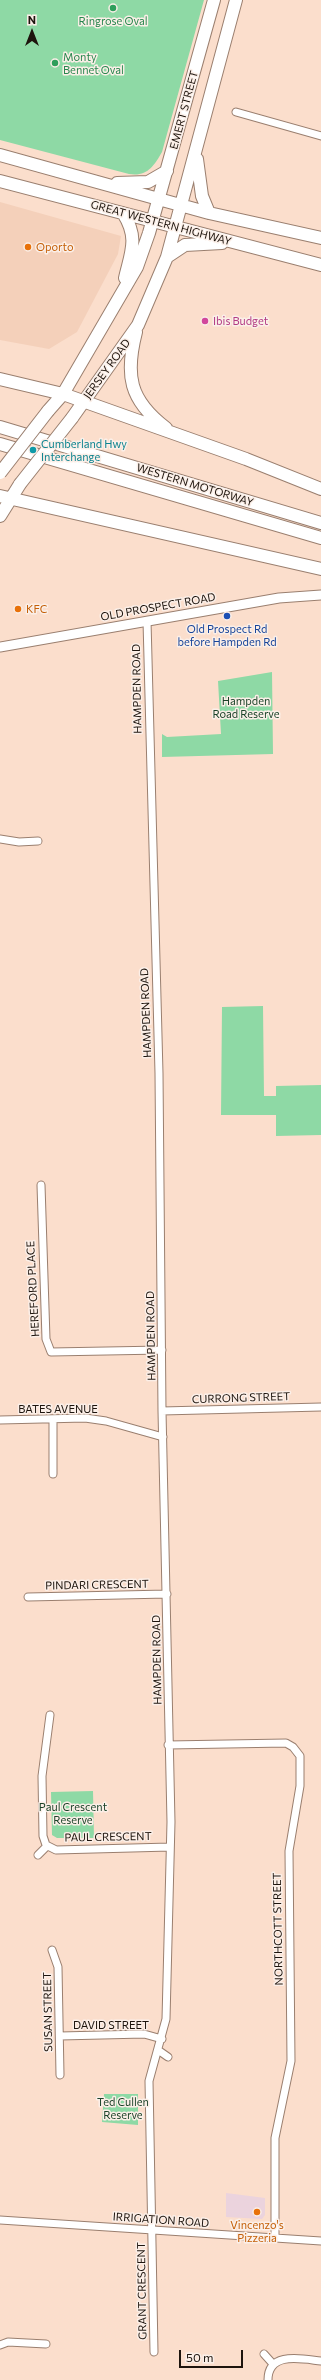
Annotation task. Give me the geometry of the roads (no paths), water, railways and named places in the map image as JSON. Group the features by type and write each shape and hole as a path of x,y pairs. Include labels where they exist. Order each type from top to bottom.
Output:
{"highway":[{"name":"EMERT STREET","path":"153,221 214,0"},
{"name":"EMERT STREET","path":"182,206 236,0"},
{"path":"196,154 202,196 209,213"},
{"name":"GREAT WESTERN HIGHWAY","path":"0,155 209,213 321,238"},
{"path":"88,180 128,184 148,182 167,171"},
{"name":"GREAT WESTERN HIGHWAY","path":"0,181 321,265"},
{"name":"JERSEY ROAD","path":"0,516 5,497 20,484 72,418 138,325 167,257 182,206"},
{"path":"122,294 134,243 129,224 123,213"},
{"name":"JERSEY ROAD","path":"0,473 63,394 137,266 153,221"},
{"path":"167,257 185,245 235,242"},
{"path":"138,325 130,358 130,374 136,395 148,414 166,428 203,445"},
{"path":"0,379 63,394 84,401 321,489"},
{"name":"WESTERN MOTORWAY","path":"0,427 321,523"},
{"name":"WESTERN MOTORWAY","path":"0,444 321,538"},
{"path":"5,497 321,569"}],"street":[{"path":"236,112 321,136"},
{"name":"OLD PROSPECT ROAD","path":"0,647 279,598 321,595"},
{"name":"HAMPDEN ROAD","path":"147,621 159,1073 158,1112 162,1437 167,1594 170,1847 166,2013 162,2039 149,2081 153,2231"},
{"path":"0,839 19,842 38,841"},
{"name":"HEREFORD PLACE","path":"41,1185 46,1339 51,1352 162,1350"},
{"name":"CURRONG STREET","path":"162,1411 321,1407"},
{"name":"BATES AVENUE","path":"0,1420 85,1418 106,1421 162,1437"},
{"path":"53,1419 53,1474"},
{"name":"PINDARI CRESCENT","path":"28,1597 167,1594"},
{"path":"38,1855 47,1846 43,1836 42,1776 50,1715"},
{"name":"NORTHCOTT STREET","path":"168,1745 286,1743 293,1746 300,1756 300,1797 289,1851 291,2062 275,2138 275,2238"},
{"name":"PAUL CRESCENT","path":"47,1846 56,1850 170,1847"},
{"name":"SUSAN STREET","path":"52,1950 58,1967 60,2075"},
{"name":"DAVID STREET","path":"60,2036 148,2034 162,2039"},
{"path":"158,2050 168,2058"},
{"name":"IRRIGATION ROAD","path":"0,2220 321,2241"},
{"name":"GRANT CRESCENT","path":"153,2231 154,2352"},
{"path":"0,2345 8,2342 46,2344"},
{"path":"264,2354 273,2364"},
{"path":"268,2380 269,2370 273,2364 288,2358 321,2361"}],"place":[{"name":"Ringrose Oval","path":"113,8"},
{"name":"Monty Bennet Oval","path":"55,63"},
{"name":"Oporto","path":"28,247"},
{"name":"Ibis Budget","path":"205,321"},
{"name":"Cumberland Hwy Interchange","path":"33,450"},
{"name":"KFC","path":"18,609"},
{"name":"Old Prospect Rd before Hampden Rd","path":"227,616"},
{"name":"Vincenzo's Pizzeria","path":"257,2212"}],"park label":[{"name":"Hampden Road Reserve","path":"246,707"},
{"name":"Paul Crescent Reserve","path":"73,1813"},
{"name":"Ted Cullen Reserve","path":"123,2108"}]}
